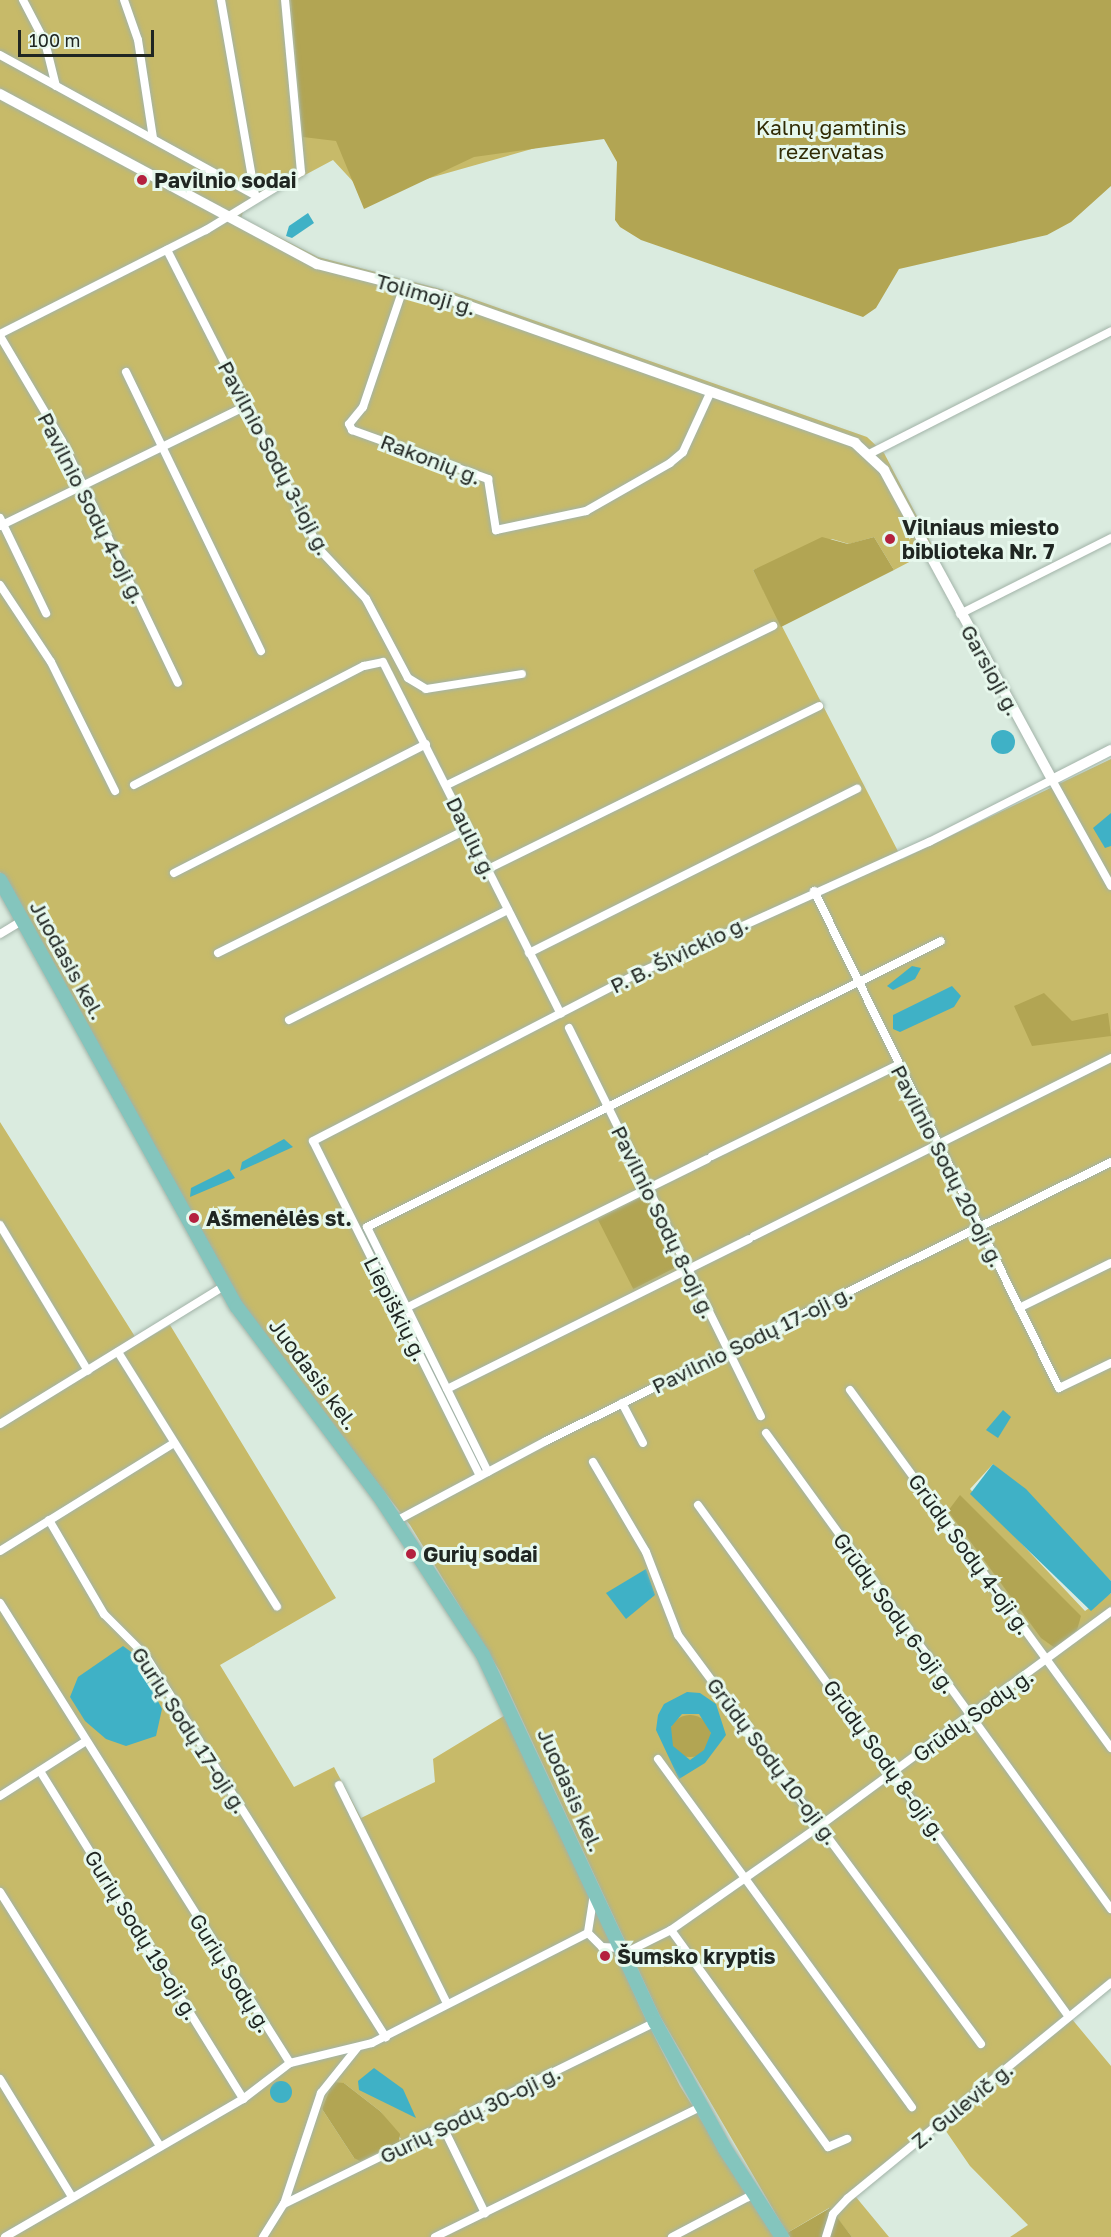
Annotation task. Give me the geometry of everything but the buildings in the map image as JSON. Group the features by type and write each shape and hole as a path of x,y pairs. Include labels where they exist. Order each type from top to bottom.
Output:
{"main road":[{"name":"Juodasis kel.","path":"0,880 224,1286 396,1521 496,1679 621,1951"},
{"path":"621,1951 700,2107 782,2237"}],"street":[{"path":"23,0 45,42 56,86"},
{"path":"124,0 138,40 153,138"},
{"path":"221,0 255,195"},
{"path":"0,335 167,250 225,218 255,195 301,172 285,0"},
{"path":"0,55 255,195"},
{"name":"Tolimoji g.","path":"0,94 225,218 317,264 404,286 827,431 871,453"},
{"name":"Pavilnio Sodų 3-ioji g.","path":"167,250 320,550 366,599 416,686 426,689 522,674"},
{"name":"Rakonių g.","path":"404,286 363,407 349,424 352,430 489,479 496,530 586,511 670,463 683,452 711,391"},
{"path":"871,453 1111,331"},
{"name":"Pavilnio Sodų 4-oji g.","path":"0,335 83,484 178,683"},
{"path":"126,372 261,651"},
{"path":"46,613 1,522 246,406"},
{"name":"Garsioji g.","path":"871,453 1111,886"},
{"path":"960,614 1111,538"},
{"path":"0,585 51,662 115,791"},
{"path":"447,785 772,626"},
{"name":"Daulių g.","path":"134,785 364,666 382,662 447,785 561,1014"},
{"path":"488,869 819,706"},
{"path":"174,873 426,744"},
{"path":"1052,780 1111,750"},
{"name":"P. B. Šivickio g.","path":"313,1141 561,1014 814,891 928,842 1052,780"},
{"path":"529,953 857,789"},
{"path":"218,953 468,829"},
{"name":"Pavilnio Sodų 20-oji g.","path":"814,891 896,1066 1059,1388 1111,1363"},
{"path":"289,1020 508,910"},
{"path":"0,934 22,921"},
{"path":"484,1474 447,1389 367,1227 941,941"},
{"name":"Pavilnio Sodų 8-oji g.","path":"569,1028 761,1416"},
{"path":"447,1389 1111,1058"},
{"path":"406,1308 896,1066"},
{"name":"Liepiškių g.","path":"313,1141 484,1474"},
{"name":"Pavilnio Sodų 17-oji g.","path":"396,1521 622,1403 1111,1162"},
{"path":"0,1225 88,1371"},
{"path":"1019,1308 1111,1263"},
{"path":"1,1421 88,1371 224,1286"},
{"path":"118,1352 277,1606"},
{"name":"Grūdų Sodų 4-oji g.","path":"850,1390 1111,1748"},
{"path":"622,1403 643,1443"},
{"name":"Grūdų Sodų 6-oji g.","path":"766,1433 1111,1909"},
{"path":"0,1551 174,1443"},
{"name":"Grūdų Sodų 10-oji g.","path":"593,1462 646,1552 671,1624 981,2044"},
{"name":"Grūdų Sodų 8-oji g.","path":"699,1505 1069,2017"},
{"name":"Gurių Sodų 17-oji g.","path":"49,1520 104,1614 145,1655 386,2037"},
{"name":"Gurių Sodų g.","path":"0,1603 290,2063"},
{"name":"Grūdų Sodų g.","path":"621,1951 671,1930 745,1879 1049,1661 1111,1611"},
{"path":"0,1796 86,1741"},
{"path":"658,1758 912,2107"},
{"name":"Gurių Sodų 19-oji g.","path":"40,1771 243,2099"},
{"path":"339,1785 447,2004"},
{"path":"0,1892 160,2146"},
{"path":"588,1934 594,1892"},
{"path":"671,1930 828,2147 847,2139"},
{"path":"5,2237 243,2099 290,2063 357,2047 386,2037 588,1934"},
{"path":"588,1934 602,1947 621,1951"},
{"name":"Z. Gulevič g.","path":"826,2237 833,2214 848,2198 1111,1983"},
{"name":"Gurių Sodų 30-oji g.","path":"284,2204 655,2022"},
{"path":"263,2237 284,2204 321,2093 357,2047"},
{"path":"0,2079 72,2197"},
{"path":"435,2237 700,2107"},
{"path":"443,2127 485,2213"},
{"path":"672,2237 754,2194"}],"shaded area":[{"path":"0,0 1111,0 633,137 581,135 419,181 372,202 333,160 245,207 241,218 318,257 456,293 867,437 884,453 934,549 894,570 874,537 849,544 832,539 753,570 902,859 1111,759 1111,1581 993,1464 970,1489 1085,1611 1111,1593 1111,1988 1071,2018 1111,2066 1111,2237 1010,2237 1028,2225 970,2166 939,2121 851,2191 889,2237 852,2237 829,2208 787,2233 660,2016 499,1670 410,1525 244,1309 0,872"},
{"path":"0,1122 139,1343 170,1325 336,1598 220,1665 294,1787 334,1767 361,1818 435,1782 433,1759 507,1714 646,2020 680,2086 774,2237 0,2237","holes":["344,2083 380,2111 401,2139 354,2158 322,2109"]}],"green space":[{"name":"Kalnų gamtinis rezervatas","path":"291,0 1111,0 1111,186 1071,222 1047,235 899,269 876,308 863,317 641,240 620,227 615,220 617,162 604,139 474,157 364,209 336,141 303,137"},
{"path":"822,537 848,544 874,537 894,570 781,627 753,570"},
{"path":"1044,993 1072,1021 1108,1013 1111,1036 1032,1046 1014,1006"},
{"path":"646,1195 681,1264 633,1289 598,1220"},
{"path":"960,1495 1081,1616 1077,1630 1055,1648 1041,1638 948,1511"},
{"path":"690,1715 698,1716 705,1721 710,1728 710,1744 705,1751 698,1756 690,1757 682,1756 675,1751 670,1744 669,1736 670,1728 675,1721 682,1716"},
{"path":"333,2082 344,2083 380,2111 400,2134 399,2142 360,2161 354,2158 322,2109"},
{"path":"830,2208 852,2237 790,2237 787,2233"}],"water":[{"path":"308,213 314,223 292,238 286,236 289,226"},
{"path":"1003,730 1012,733 1015,742 1012,751 1003,754 994,751 991,742 994,733"},
{"path":"1111,813 1111,846 1105,848 1093,828"},
{"path":"912,966 921,968 915,979 893,990 887,986"},
{"path":"952,986 961,996 954,1007 900,1032 893,1029 893,1015"},
{"path":"284,1139 293,1147 240,1171 242,1162"},
{"path":"229,1169 235,1178 190,1197 191,1188"},
{"path":"1003,1410 1011,1417 998,1438 986,1430"},
{"path":"993,1464 1026,1489 1111,1581 1111,1593 1091,1611 970,1494"},
{"path":"646,1569 655,1595 626,1619 606,1593"},
{"path":"123,1646 134,1654 162,1709 156,1736 126,1746 106,1739 85,1721 70,1697 78,1677"},
{"path":"687,1692 700,1693 716,1704 726,1735 705,1763 679,1779 656,1730 658,1715 664,1704","holes":["682,1714 699,1714 711,1733 704,1750 690,1760 673,1746 671,1727"]},
{"path":"374,2068 403,2089 416,2118 359,2090 358,2081"},
{"path":"281,2081 289,2084 292,2092 289,2100 281,2103 273,2100 270,2092 273,2084"}],"place":[{"name":"Pavilnio sodai","path":"142,180"},
{"name":"Vilniaus miesto biblioteka Nr. 7","path":"890,539"},
{"name":"Ašmenėlės st.","path":"194,1218"},
{"name":"Gurių sodai","path":"411,1554"},
{"name":"Šumsko kryptis","path":"605,1956"}]}
